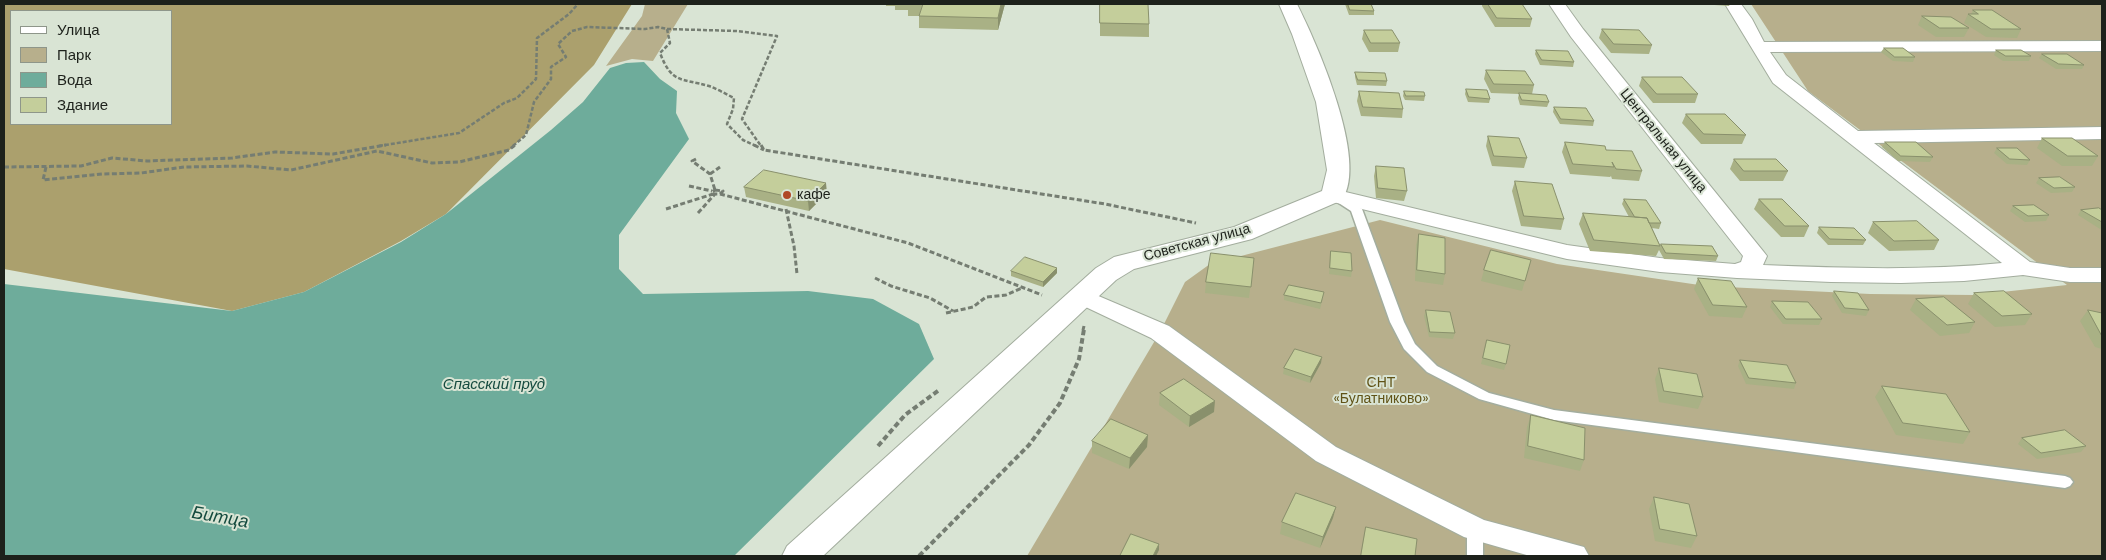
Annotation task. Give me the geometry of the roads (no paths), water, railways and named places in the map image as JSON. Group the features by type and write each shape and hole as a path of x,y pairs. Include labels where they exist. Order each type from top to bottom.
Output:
{"street":[{"path":"1288,4 1302,34 1327,102 1339,170 1332,195 1567,252 1660,265 1737,271 1900,276 1964,274 2023,268 2070,275 2102,275"},
{"name":"Центральная улица","path":"1557,4 1577,34 1755,256 1751,266 1737,271"},
{"path":"1733,4 1744,19 1758,47 1779,79 2023,268"},
{"path":"1758,47 2102,46"},
{"path":"1853,137 2102,133"},
{"name":"Советская улица","path":"800,556 1106,274 1124,263 1243,233 1332,195"},
{"path":"2070,275 2102,290"},
{"path":"1082,296 1160,332 1326,454 1475,543 1573,556"}],"lane":[{"path":"1332,195 1356,210 1397,322 1409,346 1432,369 1484,396 1554,415 2065,482"}],"water":[{"name":"Спасский пруд","path":"644,62 660,79 677,91 676,113 689,139 619,235 619,269 643,294 808,291 873,299 919,324 934,359 734,556 4,556 4,284 232,311 304,292 401,242 446,214 583,102 610,68 626,63"}],"place":[{"name":"кафе","path":"787,195"}],"park label":[{"name":"СНТ «Булатниково»","path":"1381,392"}],"water label":[{"name":"Битца","path":"220,518"}]}
